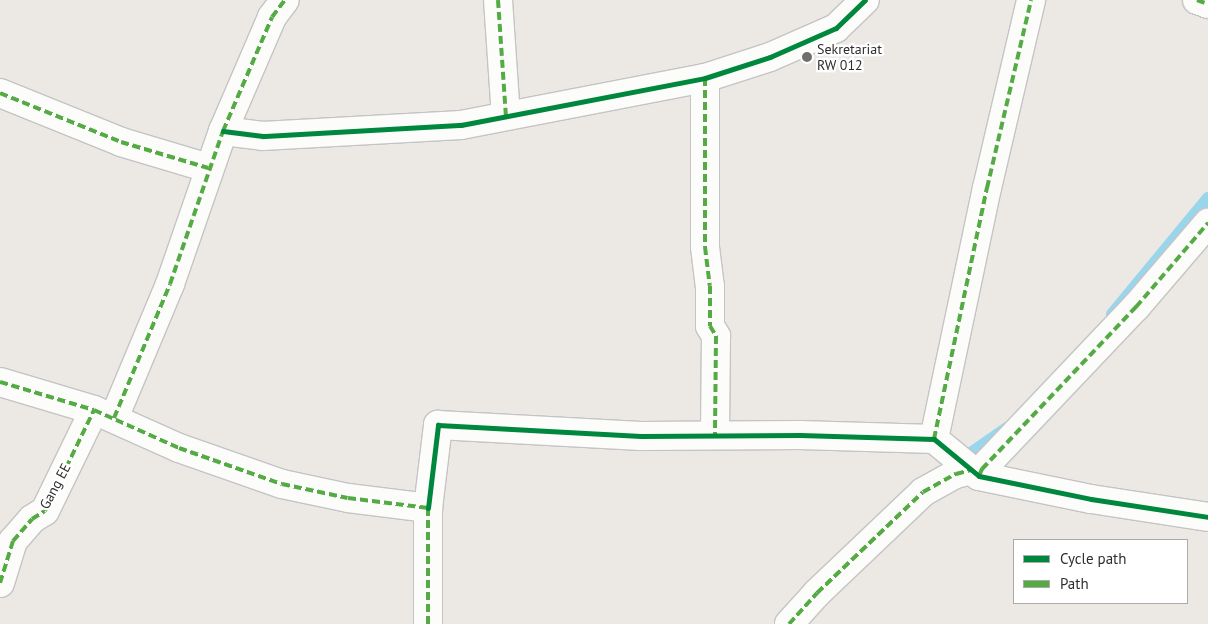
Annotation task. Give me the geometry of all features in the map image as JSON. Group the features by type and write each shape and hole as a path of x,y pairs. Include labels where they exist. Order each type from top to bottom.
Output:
{"street":[{"name":"Gang EE","path":"0,583 13,541 32,519 45,510 104,414 170,284 208,168 272,17 285,0"},
{"path":"498,0 506,116"},
{"path":"223,131 264,136 461,125 705,78 770,57 836,28 865,0"},
{"path":"789,624 817,593 923,492 956,474 960,460 987,188 1031,0"},
{"path":"1197,0 1208,4"},
{"path":"705,78 705,246 710,286 710,326 716,336 715,436"},
{"path":"0,93 122,142 208,168"},
{"path":"960,460 982,468 1136,307 1208,222"},
{"path":"0,382 104,414 179,448 282,484 348,498 428,508"},
{"path":"428,624 428,508 438,425 641,436 715,436 960,460 1091,499 1208,517"}],"waterway":[{"path":"1112,314 1208,198"},
{"path":"958,462 1007,428"}],"marked path":[{"path":"114,418 170,284 223,131 272,17 285,0"},
{"path":"498,0 506,116"},
{"path":"934,439 987,188 1031,0"},
{"path":"1197,0 1208,4"},
{"path":"705,78 705,247 710,286 710,326 716,336 715,435"},
{"path":"0,93 121,142 208,168"},
{"path":"979,476 982,469 1136,307 1208,223"},
{"path":"0,382 94,410 179,448 282,484 348,498 428,508 428,624"},
{"path":"0,583 13,541 32,519 45,511 94,410"},
{"path":"789,624 817,593 923,492 956,474 971,470"}],"cycle path":[{"path":"223,131 263,136 461,125 705,78 770,57 836,28 865,0"},
{"path":"428,508 438,425 641,436 800,435 934,439 979,476 1091,499 1208,517"}],"place":[{"name":"Sekretariat RW 012","path":"807,57"}]}
